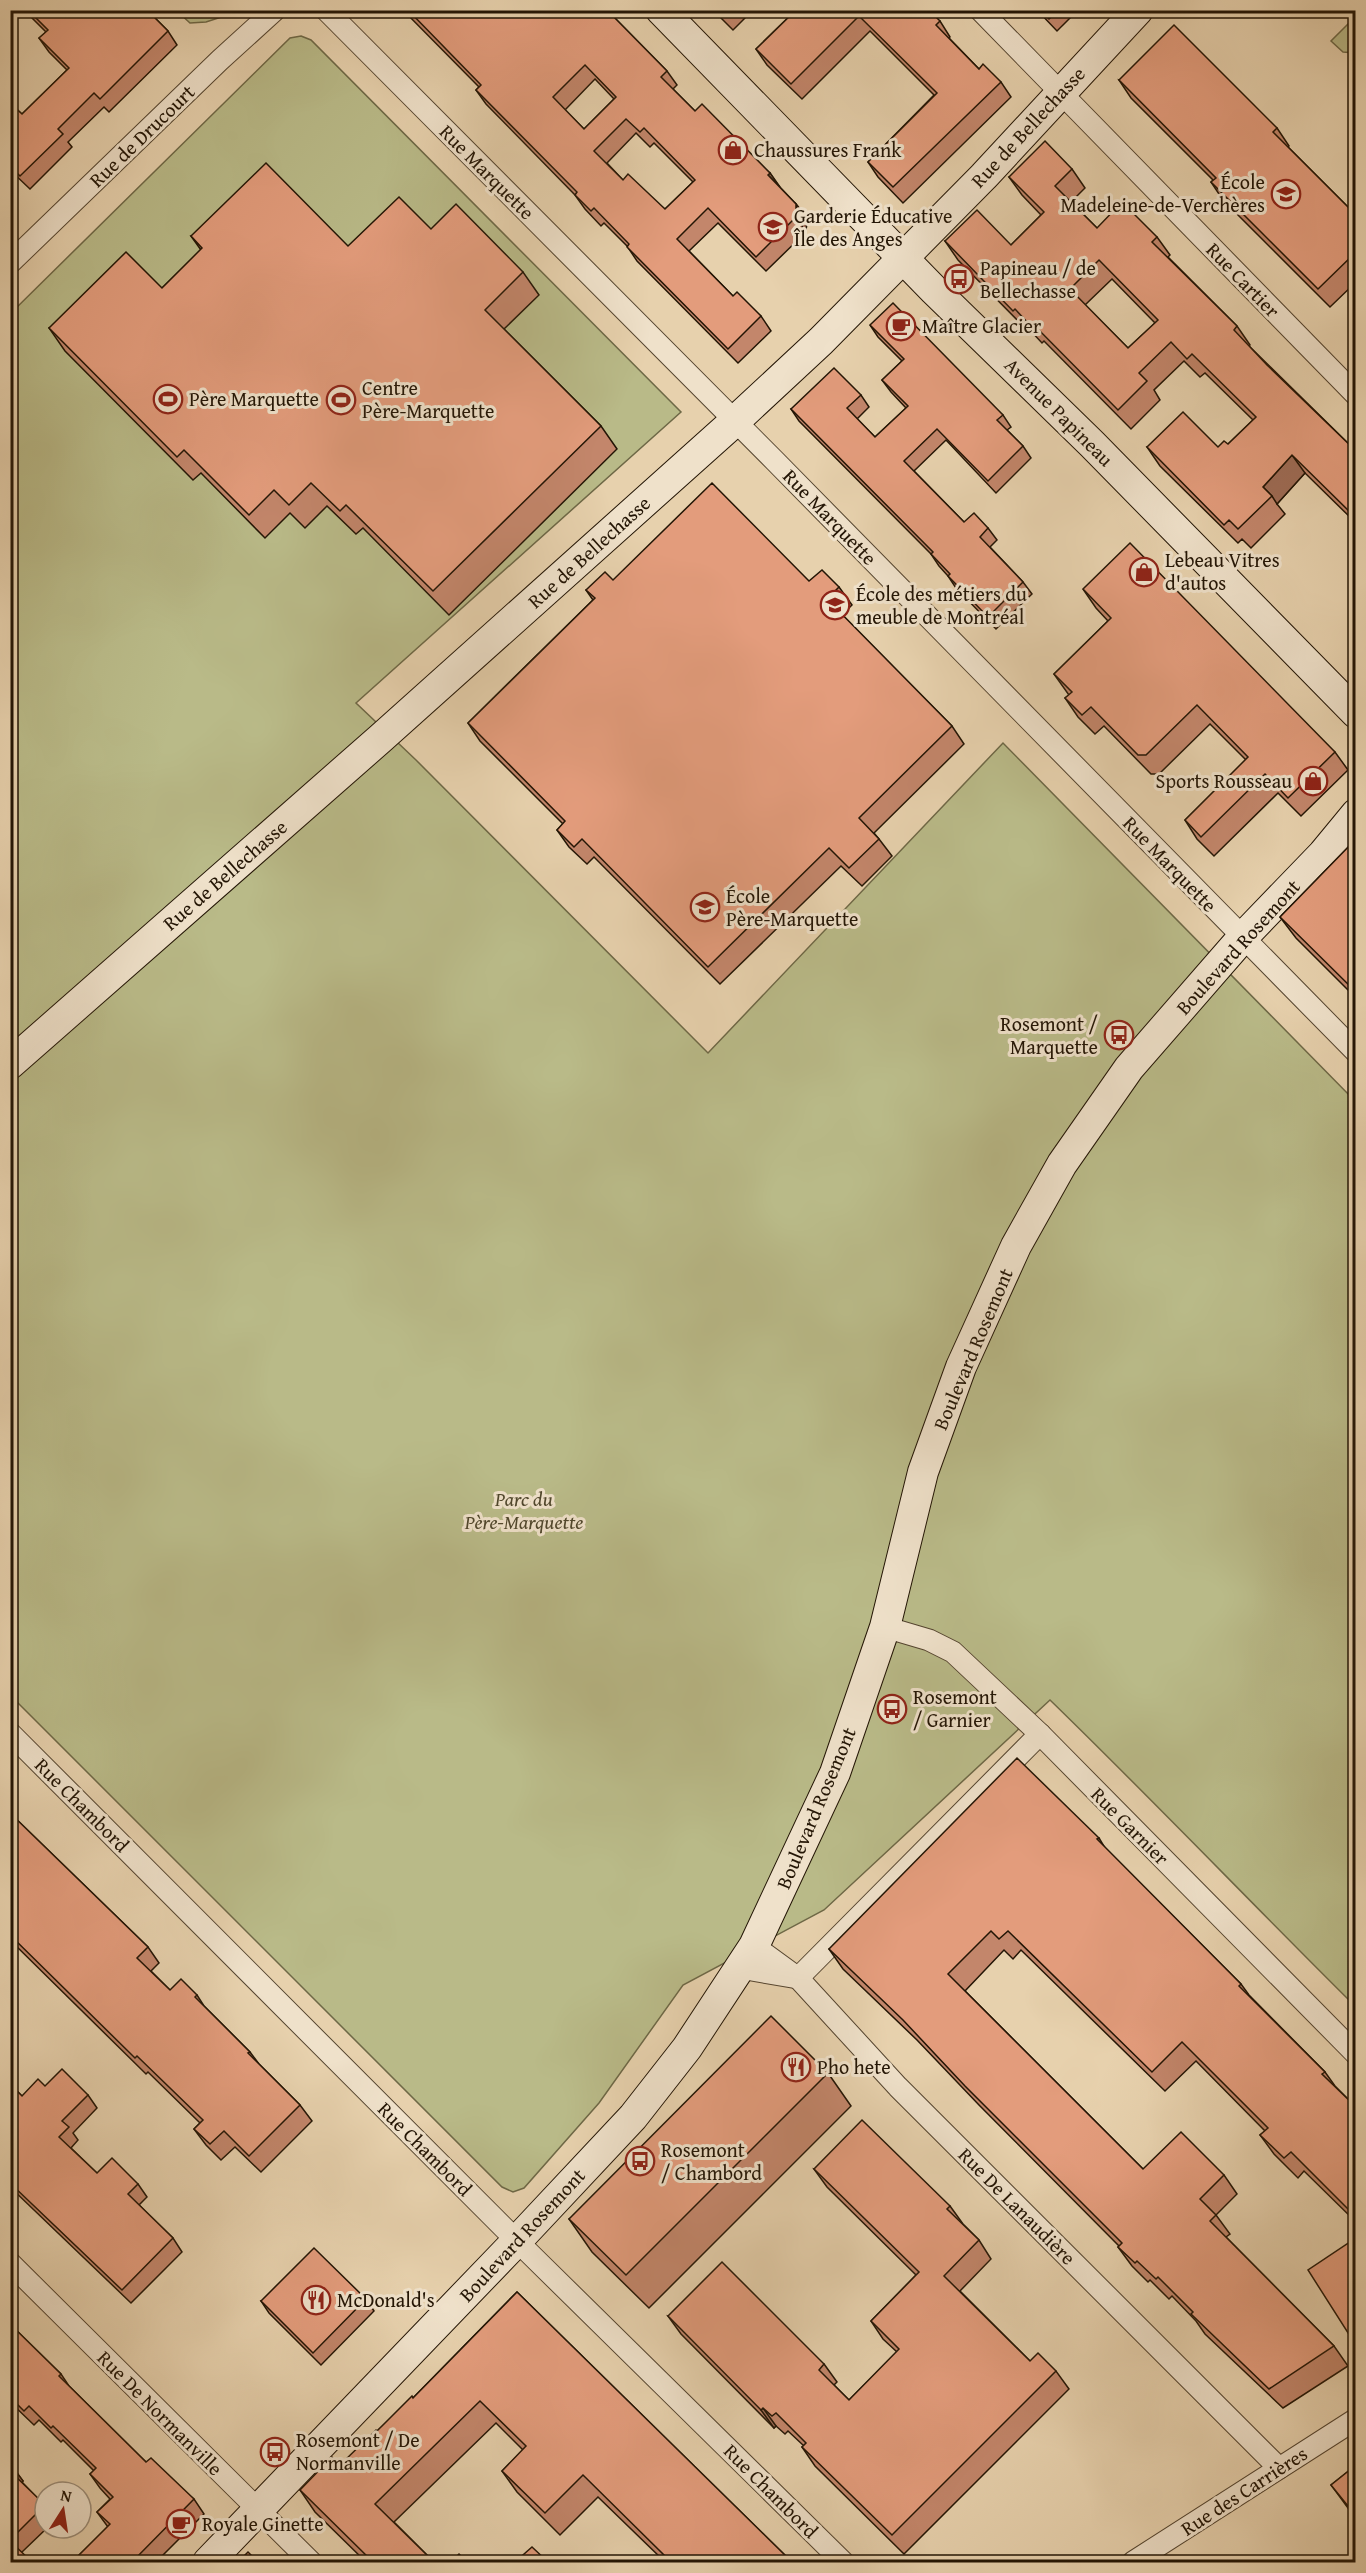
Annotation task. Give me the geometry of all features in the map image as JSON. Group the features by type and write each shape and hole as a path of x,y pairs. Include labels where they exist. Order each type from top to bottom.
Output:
{"main road":[{"name":"Avenue Papineau","path":"660,10 1356,713"},
{"name":"Rue de Bellechasse","path":"10,1064 381,738 735,422 821,341 903,258 1138,10"},
{"name":"Boulevard Rosemont","path":"208,2562 633,2117 687,2048 747,1957 835,1773 885,1627 927,1462 961,1367 1016,1246 1062,1164 1130,1068 1243,938 1323,854 1356,814"}],"street":[{"name":"Rue de Drucourt","path":"14,254 275,10"},
{"name":"Rue Marquette","path":"327,10 1356,1052"},
{"name":"Rue Cartier","path":"980,10 1356,395"},
{"name":"Rue Garnier","path":"885,1627 929,1640 952,1652 1040,1734 1356,2054"},
{"name":"Rue Chambord","path":"10,1732 517,2241 843,2562"},
{"path":"747,1957 798,1978 1040,1734"},
{"name":"Rue De Lanaudière","path":"798,1978 898,2087 1279,2468"},
{"name":"Rue De Normanville","path":"10,2263 311,2562"},
{"name":"Rue des Carrières","path":"1132,2562 1356,2419"}],"green space":[{"path":"177,11 240,11 206,22 190,23"},
{"path":"1355,17 1355,53 1343,52 1331,41"},
{"name":"Parc du Père-Marquette","path":"301,36 311,40 681,412 356,703 416,760 708,1053 1003,743 1355,1101 1355,2006 1050,1700 824,1910 683,1985 599,2103 524,2188 513,2192 502,2187 11,1696 11,313 290,38"}],"building":[{"path":"28,10 147,10 168,31 100,99 94,93 58,129 63,134 20,176 10,166 10,103 22,114 69,68 39,38 48,30"},
{"path":"408,10 607,10 667,71 661,77 695,111 702,104 770,173 768,175 796,204 796,217 756,257 708,208 677,239 733,296 737,292 761,316 728,349 627,247 629,244 594,208 591,211 575,195 577,192 476,90 481,85","holes":["585,65 616,97 584,129 553,97","626,119 640,132 644,128 695,180 665,209 628,174 623,180 594,151"]},
{"path":"796,10 929,10 940,21 936,25 979,69 983,64 1001,82 893,187 868,162 937,93 859,16 791,84 756,49"},
{"path":"1040,10 1058,10 1049,19"},
{"path":"1174,25 1277,128 1273,132 1356,215 1356,252 1318,289 1211,182 1216,178 1119,80"},
{"path":"1045,141 1072,169 1055,186 1097,228 1122,202 1157,237 1152,242 1237,326 1234,330 1356,451 1356,516 1292,455 1263,487 1272,496 1238,529 1229,520 1224,525 1147,447 1183,412 1218,447 1224,441 1228,444 1256,417 1192,354 1187,359 1171,342 1139,373 1147,381 1118,410 1031,322 1029,324 1015,309 1013,311 945,241 977,210 1011,245 1044,212 1009,177","holes":["1099,260 1158,320 1128,348 1070,289"]},
{"name":"Centre Père-Marquette","path":"266,163 348,246 399,197 431,229 456,204 523,272 485,310 601,426 433,591 346,505 340,511 311,483 289,505 274,490 249,515 184,450 177,457 49,328 126,252 162,288 202,248 191,236"},
{"path":"893,303 1003,415 997,420 1023,446 988,481 937,429 904,461 964,522 974,513 988,528 980,537 1023,582 988,617 948,576 950,574 931,554 933,552 791,409 834,368 861,395 847,408 875,437 908,406 882,380 904,359 870,325"},
{"name":"École Père-Marquette","path":"712,483 809,581 822,570 839,587 827,599 952,726 859,818 879,839 849,868 829,848 708,967 582,839 574,847 557,830 565,821 468,723 595,598 586,590 605,572 613,580"},
{"path":"1130,543 1335,752 1288,798 1265,774 1201,837 1185,820 1248,757 1197,705 1146,755 1138,755 1091,707 1082,715 1065,698 1072,692 1054,674 1111,618 1083,589"},
{"path":"1356,649 1356,660 1350,655"},
{"path":"1356,839 1356,992 1280,917"},
{"path":"1017,1758 1099,1838 1097,1839 1241,1984 1239,1986 1325,2072 1322,2074 1356,2107 1356,2217 1291,2152 1284,2158 1260,2135 1268,2128 1182,2042 1152,2072 1008,1931 999,1939 991,1931 948,1974 1143,2169 1181,2132 1224,2175 1200,2199 1216,2215 1210,2221 1334,2346 1269,2389 1191,2314 1193,2312 1158,2277 1156,2279 1118,2247 1122,2243 965,2086 903,2020 829,1949"},
{"path":"10,1813 148,1947 137,1958 170,1990 181,1979 197,1995 195,1997 300,2105 249,2156 224,2131 210,2144 194,2129 203,2120 137,2056 135,2058 10,1935"},
{"path":"771,2016 828,2073 626,2275 569,2219"},
{"path":"62,2069 88,2095 62,2121 69,2127 59,2137 97,2173 112,2158 138,2184 128,2194 173,2238 122,2290 10,2183 10,2084 22,2096 38,2079 45,2086"},
{"path":"862,2120 950,2206 947,2209 979,2240 944,2276 1030,2361 1038,2353 1056,2371 892,2535 802,2447 806,2443 776,2413 772,2416 763,2408 761,2410 668,2316 722,2262 824,2364 819,2370 849,2400 899,2349 871,2321 919,2272 814,2169"},
{"path":"1356,2238 1356,2332 1350,2336 1308,2270"},
{"path":"314,2248 366,2299 313,2353 261,2301"},
{"path":"517,2292 792,2562 658,2562 665,2556 583,2475 545,2513 502,2471 526,2446 480,2401 375,2504 434,2562 373,2562 300,2490 332,2457 340,2465 412,2396 413,2398"},
{"path":"10,2324 146,2462 151,2458 194,2499 132,2562 72,2562 110,2524 97,2512 113,2497 90,2474 96,2468 53,2426 51,2428 29,2406 24,2411 10,2397"},
{"path":"1356,2465 1356,2516 1331,2485"},
{"path":"10,2471 33,2493 33,2517 10,2540"},
{"path":"10,2541 32,2562 10,2562"},
{"path":"532,2547 548,2562 515,2562"},
{"path":"248,2552 258,2562 238,2562"},
{"path":"459,2554 467,2562 451,2562"}],"place":[{"name":"Chaussures Frank","path":"733,150"},
{"name":"École Madeleine-de-Verchères","path":"1286,194"},
{"name":"Garderie Éducative Île des Anges","path":"773,227"},
{"name":"Papineau / de Bellechasse","path":"959,279"},
{"name":"Maître Glacier","path":"901,326"},
{"name":"Père Marquette","path":"168,399"},
{"name":"Centre Père-Marquette","path":"341,400"},
{"name":"Lebeau Vitres d'autos","path":"1144,572"},
{"name":"École des métiers du meuble de Montréal","path":"835,605"},
{"name":"Sports Rousseau","path":"1313,781"},
{"name":"École Père-Marquette","path":"705,907"},
{"name":"Rosemont / Marquette","path":"1119,1035"},
{"name":"Rosemont / Garnier","path":"892,1709"},
{"name":"Pho hete","path":"796,2067"},
{"name":"Rosemont / Chambord","path":"640,2161"},
{"name":"McDonald's","path":"316,2300"},
{"name":"Rosemont / De Normanville","path":"275,2452"},
{"name":"Royale Ginette","path":"181,2524"}]}
